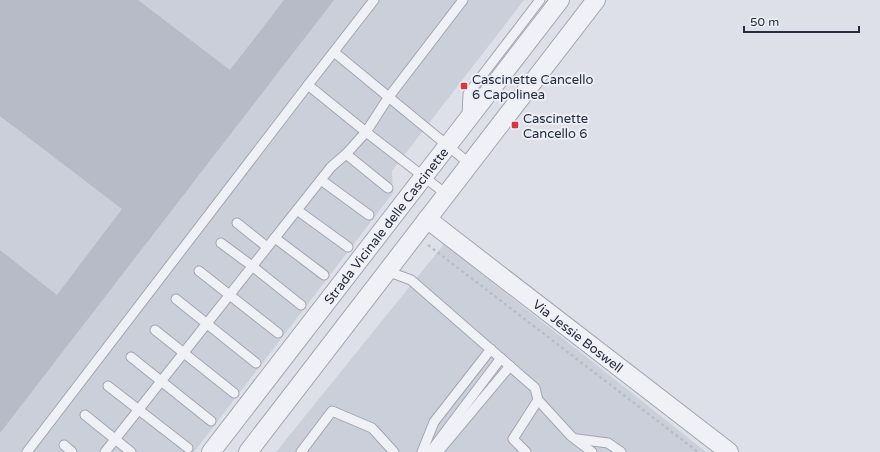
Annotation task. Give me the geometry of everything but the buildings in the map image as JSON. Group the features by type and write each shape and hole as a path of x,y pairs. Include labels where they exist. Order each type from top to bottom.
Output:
{"street":[{"name":"Strada Vicinale delle Cascinette","path":"211,452 560,0"},
{"path":"248,452 596,0"},
{"path":"505,71 528,88"},
{"name":"Via Jessie Boswell","path":"427,219 729,452"}],"lane":[{"path":"27,452 374,0"},
{"path":"105,452 331,167 346,154 366,132 388,98 463,0"},
{"path":"466,121 468,94 540,0"},
{"path":"334,52 470,164"},
{"path":"308,85 446,194"},
{"path":"346,154 388,188"},
{"path":"321,180 369,215"},
{"path":"296,210 348,247"},
{"path":"237,223 267,247"},
{"path":"275,238 324,275"},
{"path":"221,243 301,306"},
{"path":"199,271 278,333"},
{"path":"387,271 412,280 491,349 535,388 538,400 571,436 592,452"},
{"path":"176,299 256,363"},
{"path":"154,330 234,393"},
{"path":"422,452 434,422 491,349"},
{"path":"131,357 211,421"},
{"path":"430,452 501,358"},
{"path":"438,452 510,366"},
{"path":"108,386 188,448"},
{"path":"526,452 513,439 538,400"},
{"path":"301,452 332,411 372,428 394,452"},
{"path":"85,416 131,452"},
{"path":"575,439 608,443 621,452"},
{"path":"64,445 72,452"}],"path":[{"path":"415,235 698,452"}],"shaded area":[{"path":"0,0 524,0 392,171 393,193 194,452 0,452"},
{"path":"444,244 706,452 276,452"}],"place":[{"name":"Cascinette Cancello 6 Capolinea","path":"464,86"},
{"name":"Cascinette Cancello 6","path":"515,125"}]}
